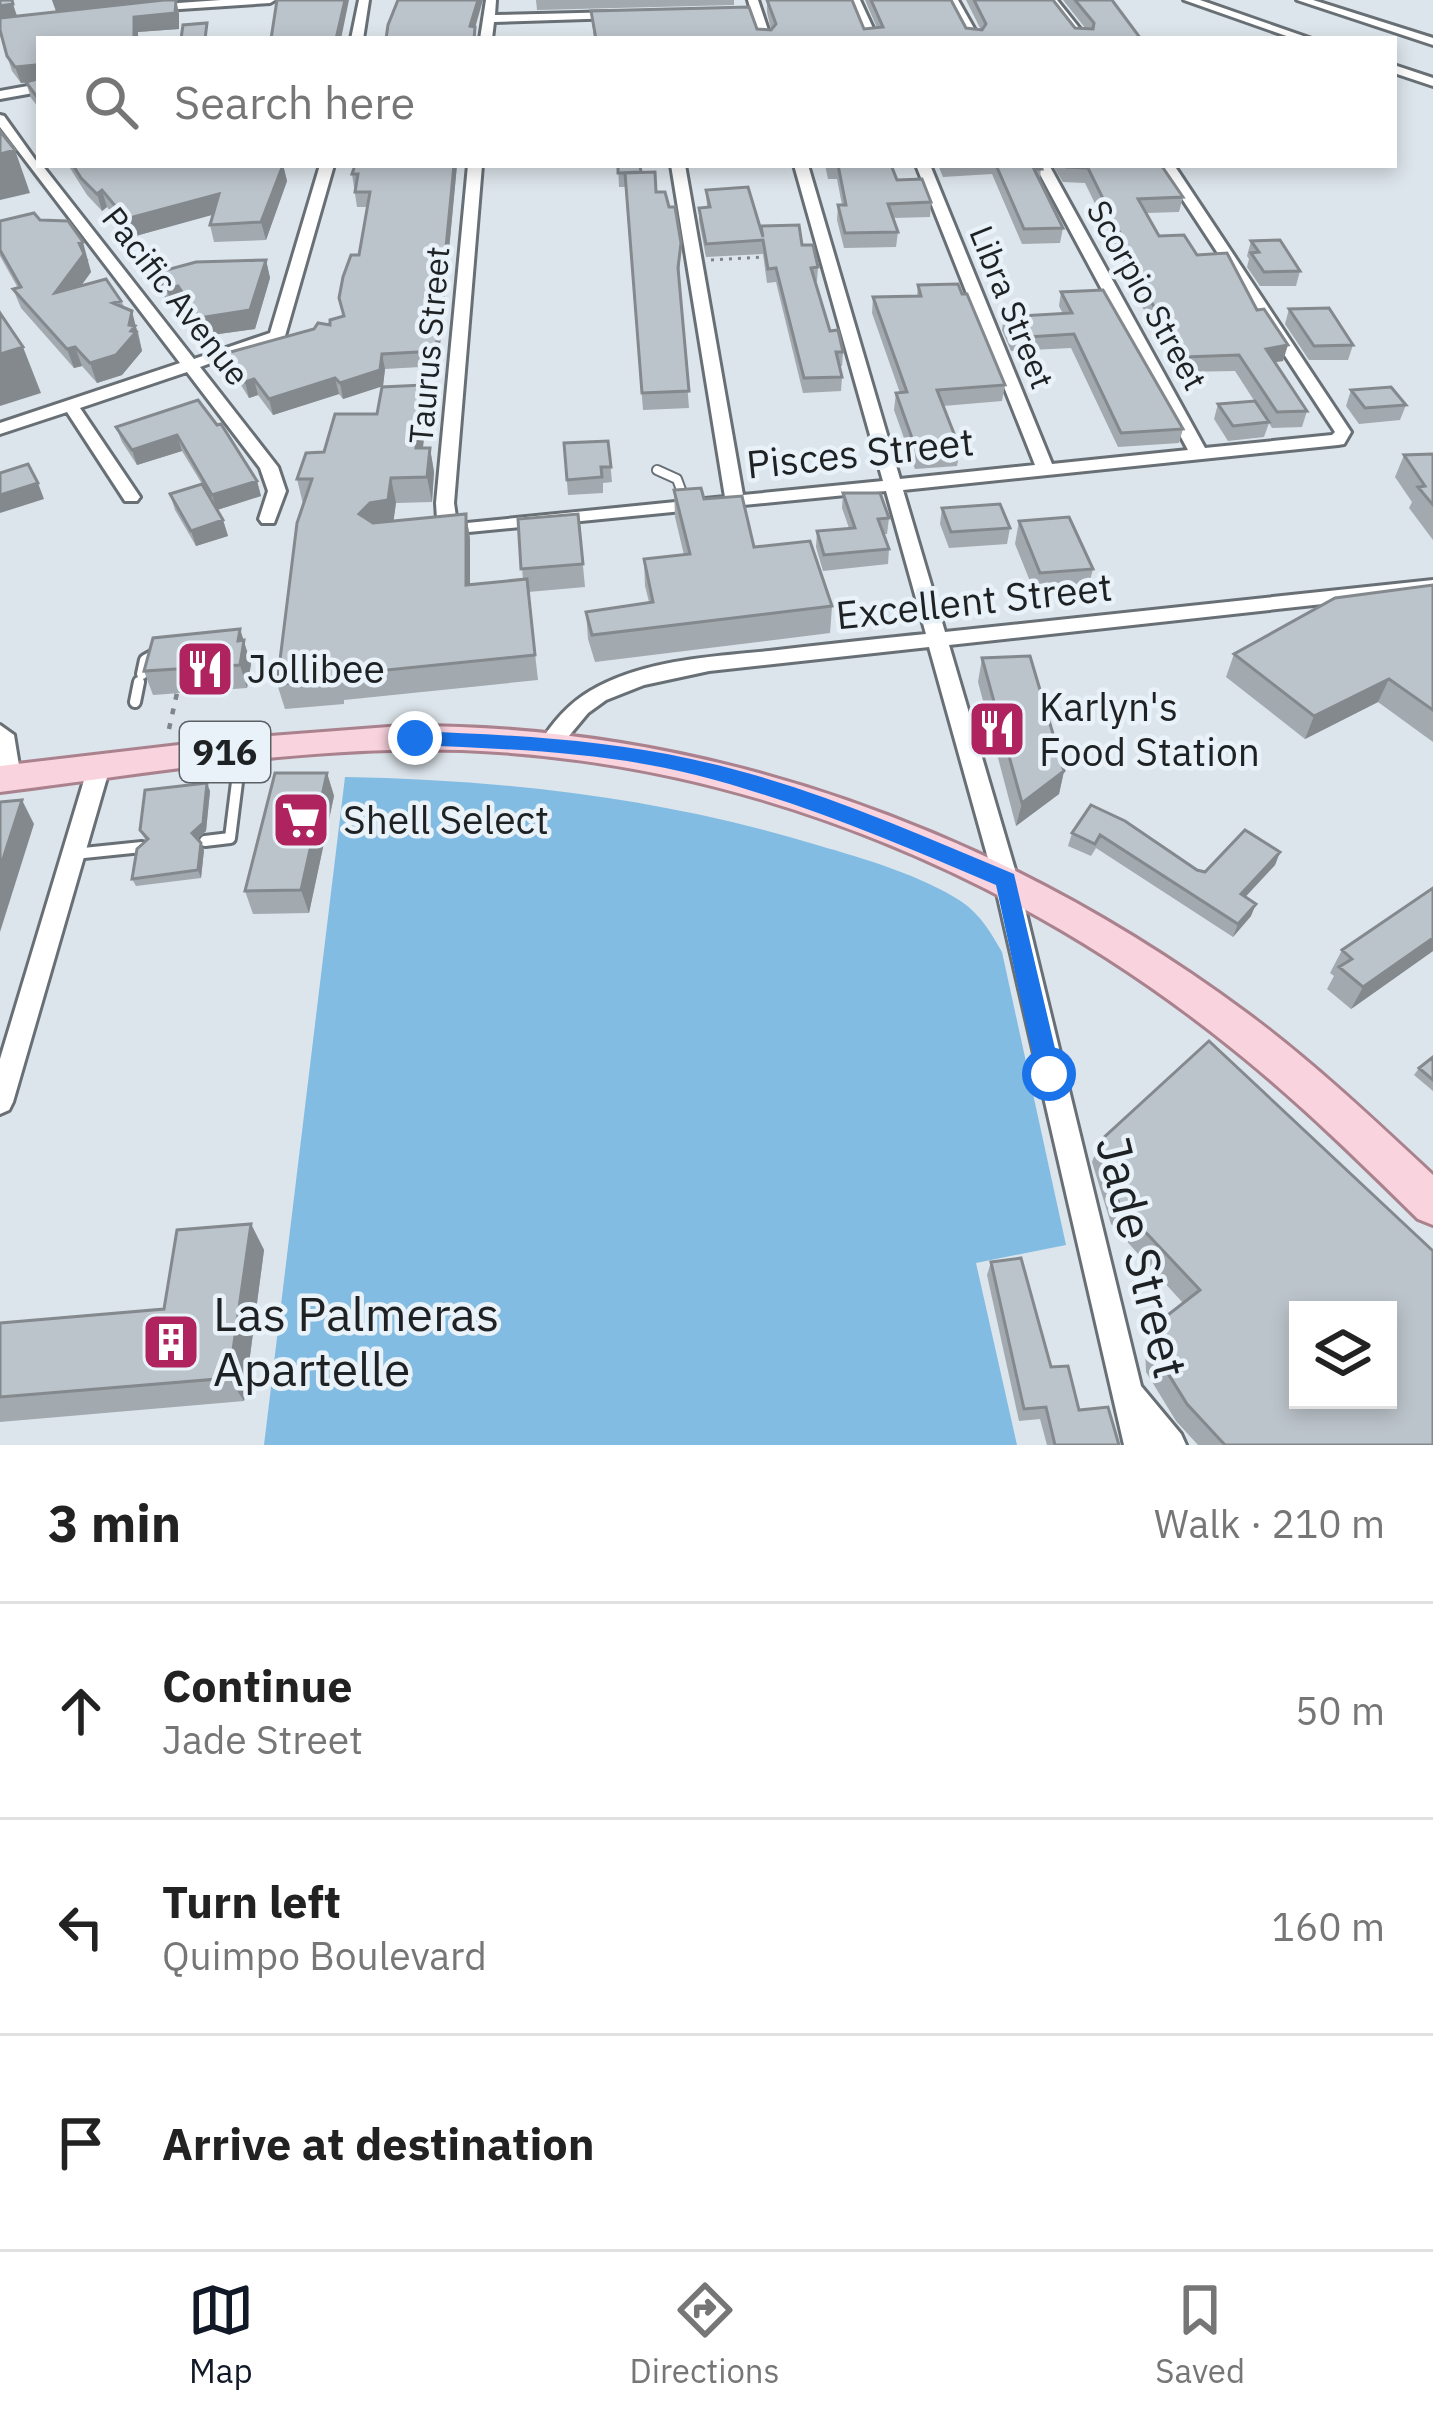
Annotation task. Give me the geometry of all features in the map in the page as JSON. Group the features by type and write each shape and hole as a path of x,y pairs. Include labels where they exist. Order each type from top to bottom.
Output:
{"main road":[{"name":"916","path":"3,778 394,738 550,744 660,760 787,793 917,839 1006,880 1141,960 1233,1026 1433,1204"}],"street":[{"path":"138,8 269,0"},
{"path":"358,36 364,0"},
{"path":"486,36 491,0"},
{"path":"856,0 871,36"},
{"path":"953,0 972,36"},
{"path":"1051,0 1080,36"},
{"path":"1189,0 1297,36"},
{"path":"1302,0 1433,42"},
{"path":"734,13 755,6 764,36"},
{"path":"488,19 645,15"},
{"path":"1397,70 1432,80"},
{"path":"0,95 36,89"},
{"name":"Pacific Avenue","path":"0,119 36,165"},
{"name":"Pacific Avenue","path":"38,168 276,479 268,519"},
{"path":"0,429 260,345 280,331 326,168"},
{"name":"Taurus Street","path":"448,530 445,503 475,168"},
{"path":"678,168 735,502"},
{"name":"Jade Street","path":"802,168 1006,880 1140,1445"},
{"name":"Libra Street","path":"924,168 1046,471"},
{"name":"Scorpio Street","path":"1044,168 1199,454"},
{"name":"Pisces Street","path":"425,532 1338,440 1343,432 1169,168"},
{"path":"71,406 131,497"},
{"name":"Excellent Street","path":"550,744 565,720 587,699 628,679 710,664 1433,586"},
{"path":"0,735 3,778"},
{"path":"0,1102 99,767"},
{"path":"1125,1390 1170,1445"}],"lane":[{"path":"657,470 677,479 686,507"},
{"path":"135,702 145,659 153,652 182,648"},
{"path":"205,841 230,838 241,751"},
{"path":"74,854 142,847"}],"path":[{"path":"693,261 825,254"},
{"path":"169,729 177,693"}],"shaded area":[{"path":"345,777 525,787 701,815 892,869 946,892 975,913 1002,952 1066,1245 976,1263 1017,1445 264,1445"}],"building":[{"path":"176,0 175,13 134,17 134,36 36,36 36,65 15,67 7,56 0,18"},
{"path":"277,0 345,0 337,36 271,36"},
{"path":"398,0 478,0 470,26 475,27 474,36 386,36"},
{"path":"767,0 852,0 864,29 883,27 871,0 951,0 966,28 982,30 986,24 974,0 1053,0 1075,28 1093,29 1094,23 1075,0 1112,0 1139,36 595,36 591,11 749,7 757,29 771,30 776,24"},
{"path":"207,23 205,36 181,36 183,25"},
{"path":"0,131 15,150 0,154"},
{"path":"75,168 282,168 261,222 210,225 219,194 126,219 102,190 97,194"},
{"path":"354,168 454,168 436,351 382,354 380,370 340,383 335,378 269,399 254,379 245,382 227,353 314,329 318,323 330,325 330,320 344,316 339,298 343,277 351,255 359,255 370,192 355,192 358,174 352,174"},
{"path":"618,168 640,168 641,172 618,173"},
{"path":"839,168 892,168 897,180 922,179 931,202 888,204 898,232 845,233 838,205 846,205"},
{"path":"997,168 1042,168 1034,169 1063,228 1024,229"},
{"path":"1088,168 1163,168 1183,197 1138,199 1159,236 1184,235 1197,255 1227,253 1257,310 1264,309 1288,345 1266,349 1307,411 1277,412 1239,355 1184,357 1136,276 1141,276"},
{"path":"655,172 656,192 665,192 669,207 675,207 681,243 678,268 689,391 642,393 625,173"},
{"path":"748,187 763,237 761,226 799,225 802,245 813,245 818,267 811,268 830,331 838,330 843,352 836,352 842,377 804,378 776,268 768,269 763,240 706,244 699,208 710,207 706,190"},
{"path":"34,213 40,220 68,221 83,242 79,243 84,254 55,293 106,279 121,301 113,303 132,311 129,325 136,332 116,355 90,363 75,347 67,349 13,289 21,287 0,250 0,221"},
{"path":"1280,240 1300,271 1264,272 1251,253 1259,252 1251,241"},
{"path":"266,260 250,310 199,318 178,286 167,289 155,273 196,262"},
{"path":"958,284 962,294 967,294 1005,385 937,390 960,449 917,452 896,393 907,392 873,297 921,296 918,285"},
{"path":"1103,290 1183,429 1121,433 1074,334 1013,338 1004,317 1072,313 1061,292"},
{"path":"1329,308 1353,345 1314,346 1289,309"},
{"path":"0,313 23,347 0,354"},
{"path":"423,385 416,448 430,448 427,477 391,478 388,500 370,503 359,514 373,523 466,514 466,585 527,579 535,655 277,684 297,523 312,479 297,479 306,453 324,452 335,414 377,414 382,387"},
{"path":"1391,387 1406,405 1365,408 1351,390"},
{"path":"198,400 221,424 257,481 212,495 177,435 132,450 116,427"},
{"path":"1255,401 1269,422 1233,426 1218,404"},
{"path":"608,441 611,467 601,467 602,477 567,480 564,443"},
{"path":"1433,454 1433,505 1418,487 1425,486 1404,455"},
{"path":"28,464 38,483 0,495 0,473"},
{"path":"202,484 223,520 191,531 170,494"},
{"path":"701,488 704,499 742,496 754,547 810,541 832,606 592,635 586,612 653,602 644,559 690,554 674,490"},
{"path":"843,493 880,493 889,518 878,519 889,549 824,555 817,531 855,528"},
{"path":"1000,504 1010,528 951,532 942,508"},
{"path":"578,514 583,564 521,569 518,519"},
{"path":"1069,517 1093,569 1040,573 1019,521"},
{"path":"1433,585 1433,710 1389,679 1314,716 1234,654 1335,598"},
{"path":"240,629 238,641 244,640 240,665 144,671 153,638"},
{"path":"1030,656 1064,771 1022,803 982,658"},
{"path":"275,773 327,773 301,890 245,891"},
{"path":"207,783 203,823 192,833 201,843 198,870 132,879 137,849 148,839 140,830 145,790"},
{"path":"22,800 0,868 0,802"},
{"path":"1091,805 1205,872 1245,830 1280,852 1241,894 1256,904 1238,924 1100,835 1095,844 1072,833"},
{"path":"1433,888 1433,938 1363,987 1339,967 1352,959 1342,950"},
{"path":"1209,1041 1433,1251 1433,1445 1225,1445 1187,1404 1156,1354 1155,1325 1200,1290 1119,1204 1100,1141"},
{"path":"1433,1057 1433,1080 1419,1068"},
{"name":"Las Palmeras Apartelle","path":"251,1224 229,1378 0,1397 0,1323 164,1309 177,1230"},
{"path":"1021,1258 1051,1367 1068,1366 1079,1410 1108,1407 1119,1445 1055,1445 1046,1407 1024,1409 991,1262"}],"place":[{"name":"Jollibee","path":"205,669"},
{"name":"Karlyn's Food Station","path":"997,729"},
{"name":"Shell Select","path":"301,820"},
{"name":"Las Palmeras Apartelle","path":"171,1342"}],"route":[{"path":"415,738 550,744 692,766 842,811 1006,880 1049,1074"}]}
